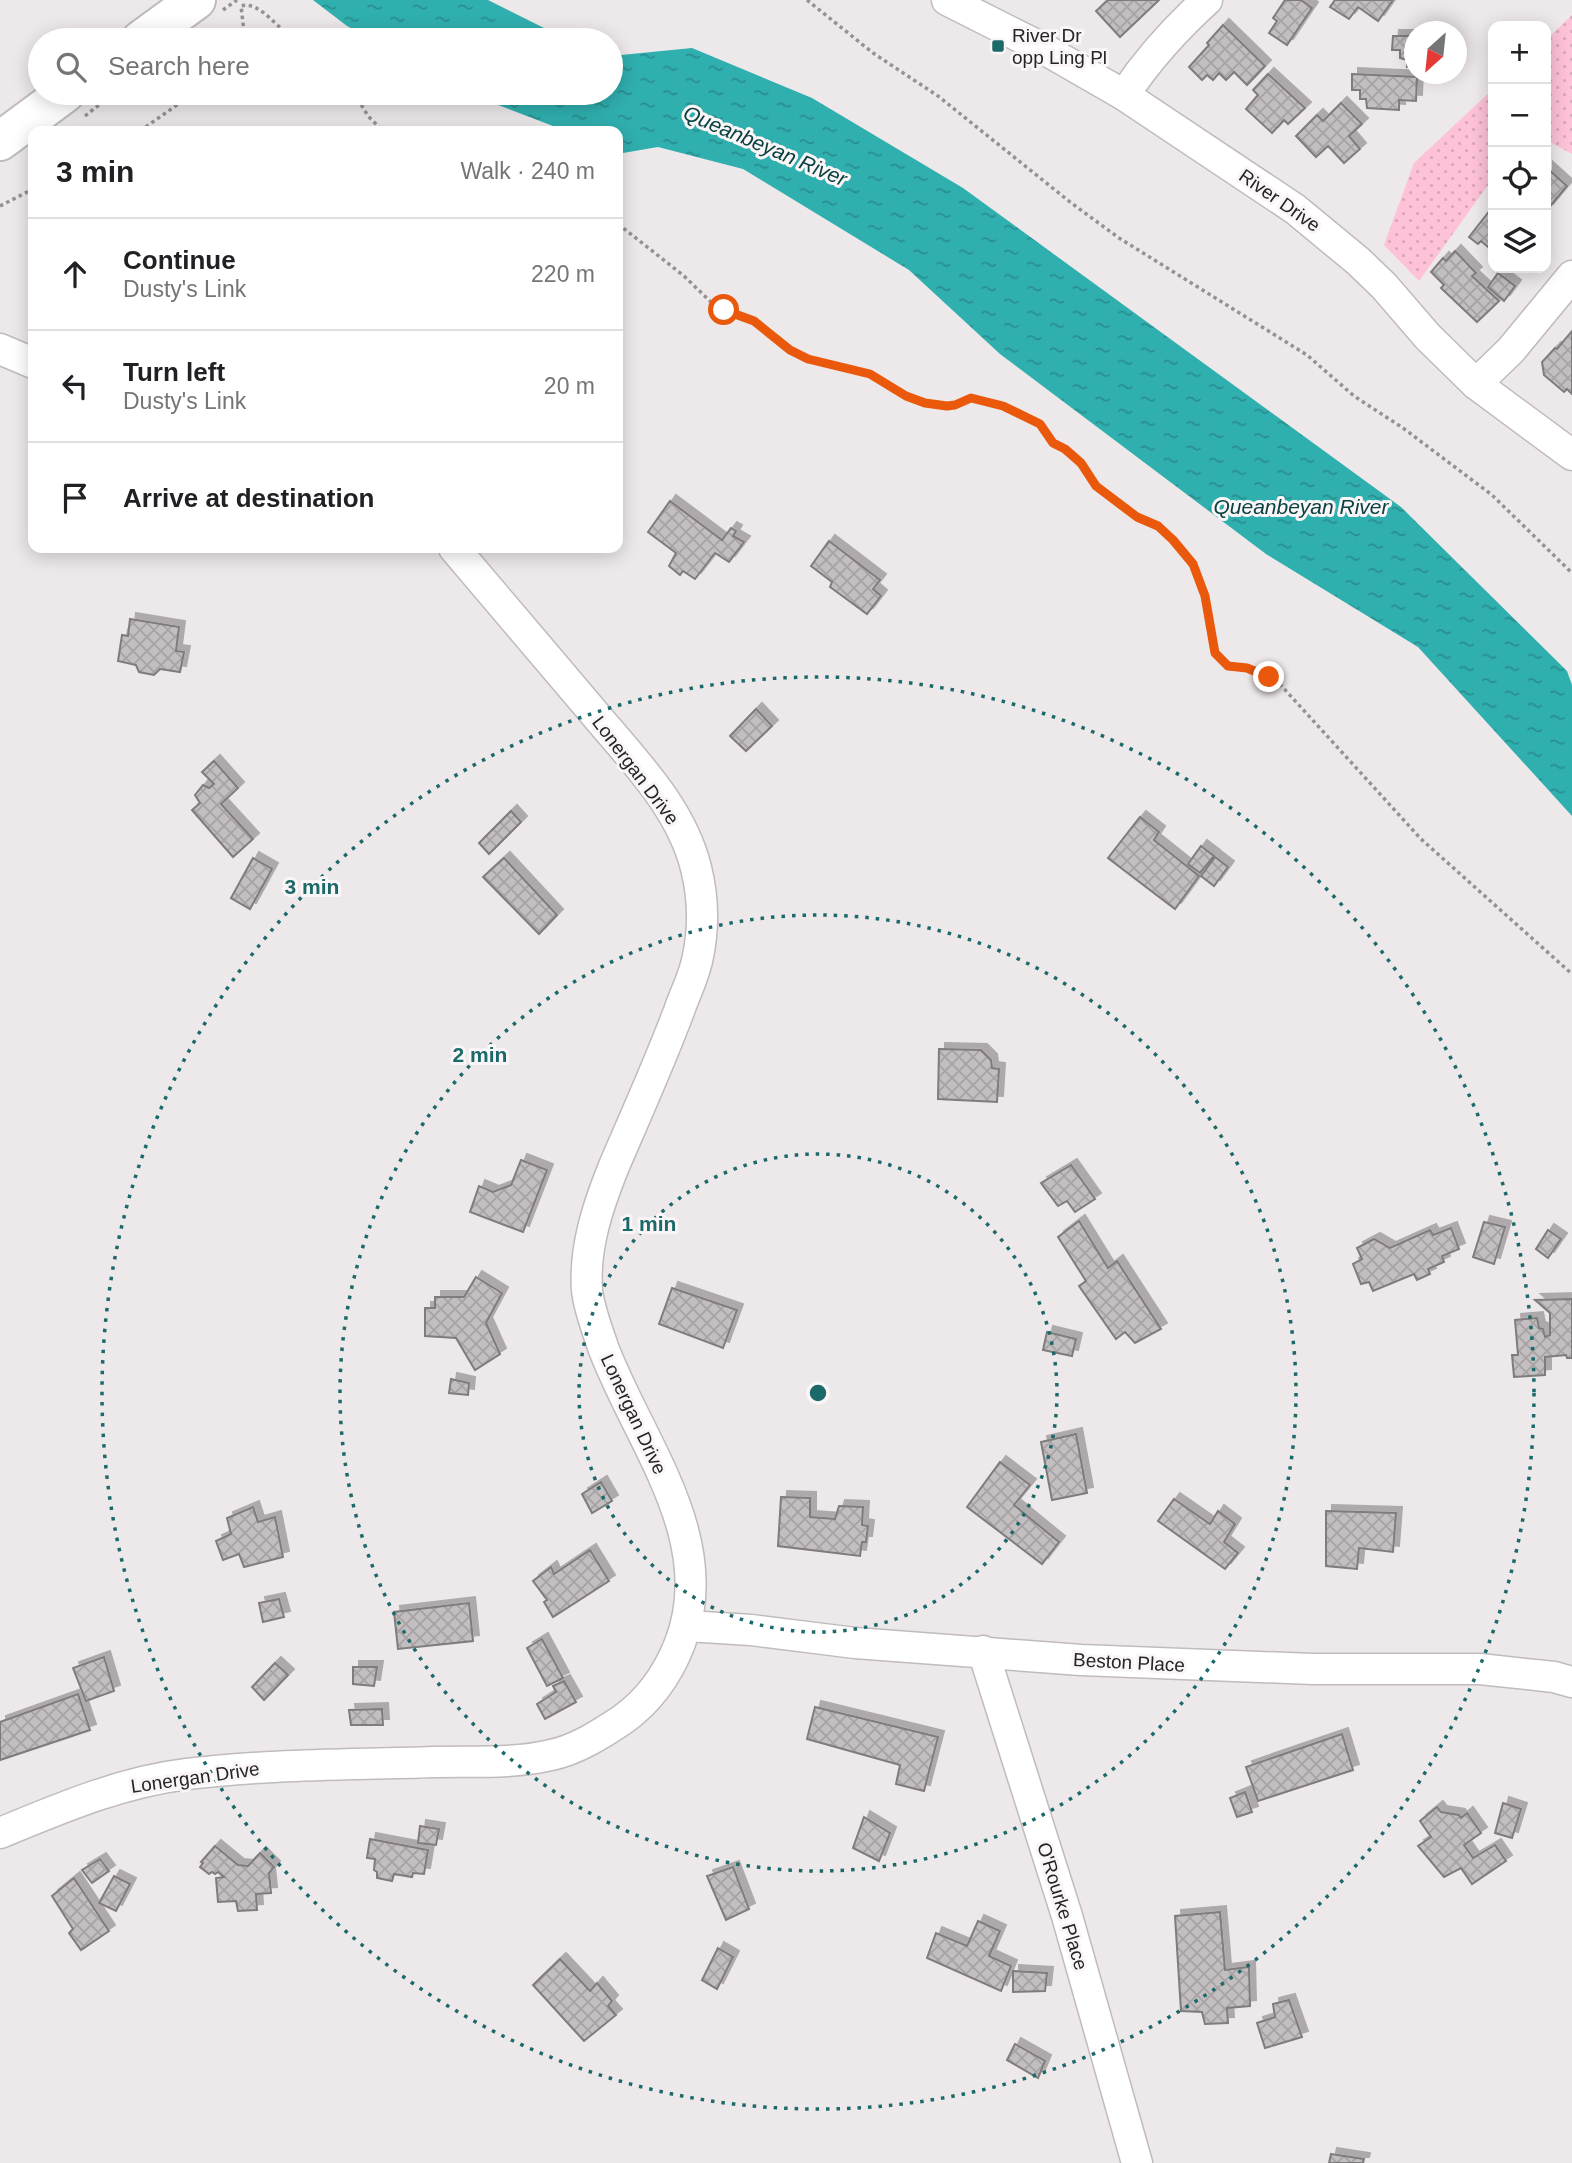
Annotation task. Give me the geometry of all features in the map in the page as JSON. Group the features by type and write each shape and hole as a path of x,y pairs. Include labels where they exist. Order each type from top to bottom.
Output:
{"main road":[{"path":"158,28 196,0"},
{"path":"0,126 65,105"},
{"path":"0,141 65,105"}],"street":[{"name":"River Drive","path":"947,0 1044,49 1124,95 1295,209 1331,236 1384,286 1427,337 1476,384 1572,455"},
{"path":"1124,95 1146,62 1182,22 1207,0"},
{"path":"1476,384 1511,350 1572,276"},
{"path":"0,349 28,361"},
{"name":"Lonergan Drive","path":"0,1833 115,1788 184,1774 281,1766 508,1760 553,1755 588,1741 625,1718 654,1691 673,1662 687,1626 691,1592 690,1559 683,1527 666,1483 610,1366 587,1293 587,1268 595,1219 605,1189 666,1046 697,962 702,931 702,901 696,867 684,835 667,803 458,553"},
{"name":"Beston Place","path":"687,1626 751,1630 855,1643 1081,1660 1312,1669 1480,1669 1554,1677 1572,1682"},
{"name":"O'Rourke Place","path":"983,1651 1067,1916 1137,2163"}],"path":[{"path":"807,0 873,53 938,96 1119,238 1307,355 1354,396 1403,428 1492,495 1572,573"},
{"path":"243,28 241,6 251,1 261,4 282,28"},
{"path":"147,126 177,105"},
{"path":"361,105 378,126"},
{"path":"0,206 28,192"},
{"path":"623,228 684,276 714,305 754,321 808,359 870,374 906,396 925,403 955,405 971,398 1003,406 1040,424 1053,443 1081,463 1096,486 1137,517 1158,526 1193,564 1205,596 1215,653 1228,666 1259,671 1283,686 1421,839 1572,974"}],"shaded area":[{"path":"1572,15 1572,154 1551,143 1551,35"},
{"path":"1488,94 1488,185 1419,281 1384,245 1414,163"}],"water":[{"path":"313,0 488,0 544,28 351,28"},
{"name":"Queanbeyan River","path":"692,48 812,98 963,188 1401,507 1567,671 1572,685 1572,816 1418,647 1266,554 1000,354 909,270 743,169 658,147 623,153 623,126 553,126 498,105 623,105 623,55"}],"building":[{"path":"1108,0 1159,0 1120,37 1096,11"},
{"path":"1285,0 1301,0 1312,8 1287,45 1269,33 1277,21 1273,18"},
{"path":"1335,0 1393,0 1378,21 1358,7 1349,19 1330,7"},
{"path":"1223,25 1265,66 1247,85 1234,72 1226,80 1219,73 1213,80 1207,75 1202,80 1189,67"},
{"path":"1393,36 1404,36 1404,59 1400,58 1400,50 1392,50"},
{"path":"1268,74 1305,108 1288,124 1284,120 1272,133 1246,109 1258,95 1253,90"},
{"path":"1352,74 1404,76 1404,84 1417,84 1416,101 1399,100 1399,110 1367,108 1366,99 1360,99 1360,90 1352,90"},
{"path":"1341,103 1362,124 1349,136 1360,149 1344,163 1328,146 1316,157 1296,136 1317,115 1323,121"},
{"path":"1551,172 1567,186 1551,205"},
{"path":"1488,213 1488,247 1469,237"},
{"path":"1455,251 1476,273 1472,276 1499,301 1477,322 1441,288 1444,285 1431,272 1443,258 1446,261"},
{"path":"1498,273 1515,286 1504,301 1488,287"},
{"path":"1572,331 1572,394 1567,389 1564,392 1544,375 1542,362"},
{"path":"670,501 722,540 731,528 736,531 733,536 744,542 729,562 715,553 695,579 683,571 680,575 669,566 676,553 648,532"},
{"path":"829,541 880,580 873,589 881,596 867,614 830,587 832,582 811,566"},
{"path":"130,619 179,627 176,651 184,652 180,672 160,669 154,675 139,672 136,665 118,661 122,635 128,636"},
{"path":"756,709 772,726 746,751 730,736"},
{"path":"214,761 238,788 221,804 253,839 233,857 192,810 200,803 195,795 203,785 209,788 214,784 202,772"},
{"path":"511,811 521,822 489,854 479,843"},
{"path":"1140,817 1159,832 1154,840 1199,876 1175,909 1108,858"},
{"path":"1201,846 1214,856 1200,873 1188,864"},
{"path":"1215,857 1228,867 1214,886 1201,876"},
{"path":"253,858 272,869 250,909 231,898"},
{"path":"504,858 557,915 539,934 483,877"},
{"path":"939,1049 981,1050 991,1060 992,1068 999,1069 997,1102 938,1099"},
{"path":"521,1160 547,1170 523,1232 470,1212 479,1186 493,1192 511,1185"},
{"path":"1071,1165 1095,1199 1075,1212 1067,1201 1058,1206 1041,1183"},
{"path":"1079,1221 1108,1268 1117,1261 1161,1329 1135,1343 1125,1332 1116,1339 1079,1286 1086,1281 1058,1237"},
{"path":"1484,1222 1505,1227 1494,1264 1473,1257"},
{"path":"1451,1228 1459,1249 1442,1256 1444,1262 1428,1269 1430,1274 1417,1280 1414,1274 1373,1291 1369,1282 1361,1284 1353,1264 1362,1259 1357,1248 1374,1239 1390,1248 1430,1230 1433,1235"},
{"path":"1548,1230 1561,1239 1548,1258 1536,1249"},
{"path":"476,1277 502,1293 486,1323 500,1354 475,1370 456,1338 425,1336 425,1308 435,1308 435,1297 464,1297"},
{"path":"672,1288 737,1310 723,1348 659,1324"},
{"path":"1572,1299 1572,1358 1567,1358 1566,1355 1545,1357 1545,1375 1514,1377 1512,1355 1518,1355 1515,1320 1537,1318 1545,1337 1550,1335 1550,1313 1535,1300"},
{"path":"1047,1332 1076,1339 1072,1356 1043,1350"},
{"path":"451,1379 469,1383 468,1395 449,1393"},
{"path":"1076,1434 1087,1493 1052,1500 1041,1442"},
{"path":"1000,1462 1030,1485 1014,1505 1059,1542 1042,1564 967,1507"},
{"path":"601,1482 612,1501 592,1513 582,1494"},
{"path":"781,1497 810,1498 810,1517 835,1519 839,1506 863,1507 862,1525 868,1526 866,1542 862,1542 860,1556 778,1546"},
{"path":"1174,1499 1210,1524 1218,1511 1235,1524 1224,1542 1238,1553 1225,1569 1158,1521"},
{"path":"253,1507 258,1522 275,1517 283,1557 244,1567 239,1554 223,1560 216,1541 231,1534 227,1518"},
{"path":"1326,1511 1396,1513 1393,1552 1359,1548 1357,1569 1326,1566"},
{"path":"590,1550 609,1581 553,1617 544,1602 547,1600 533,1581 551,1567 554,1574"},
{"path":"279,1599 284,1617 263,1622 259,1603"},
{"path":"469,1603 473,1641 398,1649 394,1612"},
{"path":"542,1639 563,1678 547,1686 527,1648"},
{"path":"104,1657 114,1691 86,1701 73,1668"},
{"path":"275,1663 288,1675 264,1700 252,1687"},
{"path":"353,1667 377,1667 374,1686 353,1684"},
{"path":"564,1681 576,1702 545,1719 537,1704 556,1692 553,1686"},
{"path":"78,1694 90,1730 0,1760 0,1722"},
{"path":"815,1707 938,1737 924,1791 896,1784 900,1765 807,1739"},
{"path":"382,1709 383,1725 351,1725 349,1710"},
{"path":"1342,1734 1353,1770 1258,1801 1246,1767"},
{"path":"1245,1792 1252,1812 1237,1817 1230,1798"},
{"path":"1503,1803 1521,1809 1512,1838 1495,1833"},
{"path":"1437,1807 1441,1812 1459,1815 1461,1818 1467,1813 1481,1833 1464,1845 1473,1858 1495,1845 1506,1861 1472,1884 1461,1868 1444,1877 1418,1846 1431,1837 1420,1821"},
{"path":"864,1817 890,1833 879,1861 853,1848"},
{"path":"420,1826 439,1829 436,1845 418,1843"},
{"path":"370,1839 428,1850 424,1874 413,1873 412,1877 394,1874 392,1881 377,1878 377,1872 374,1870 375,1859 367,1858"},
{"path":"215,1846 238,1865 248,1866 260,1853 274,1867 269,1873 271,1893 256,1894 257,1910 238,1911 236,1901 218,1902 216,1878 224,1877 218,1872 209,1874 200,1867"},
{"path":"100,1859 109,1871 92,1883 82,1870"},
{"path":"733,1867 749,1909 726,1920 707,1876"},
{"path":"114,1876 130,1884 116,1911 99,1903"},
{"path":"74,1878 109,1931 81,1950 69,1933 73,1929 52,1896"},
{"path":"1220,1912 1225,1970 1249,1967 1250,2006 1227,2008 1228,2023 1205,2024 1202,2012 1181,2011 1175,1916"},
{"path":"978,1921 1000,1931 989,1956 1011,1966 1001,1991 927,1958 936,1933 967,1946"},
{"path":"718,1948 733,1957 717,1989 702,1980"},
{"path":"560,1959 590,1991 597,1983 612,2001 608,2006 616,2015 584,2041 533,1985"},
{"path":"1013,1971 1047,1973 1045,1991 1013,1992"},
{"path":"1289,2000 1302,2037 1265,2048 1257,2023 1275,2017 1273,2004"},
{"path":"1015,2044 1045,2061 1038,2078 1007,2060"},
{"path":"1331,2154 1364,2159 1363,2163 1329,2163"}],"place":[{"name":"River Dr opp Ling Pl","path":"998,46"}],"route":[{"path":"724,310 754,321 790,350 808,359 870,374 906,396 925,403 947,406 971,398 1003,406 1040,424 1053,443 1081,463 1096,486 1137,517 1158,526 1193,564 1205,596 1215,653 1228,666 1259,671 1269,677"}]}
